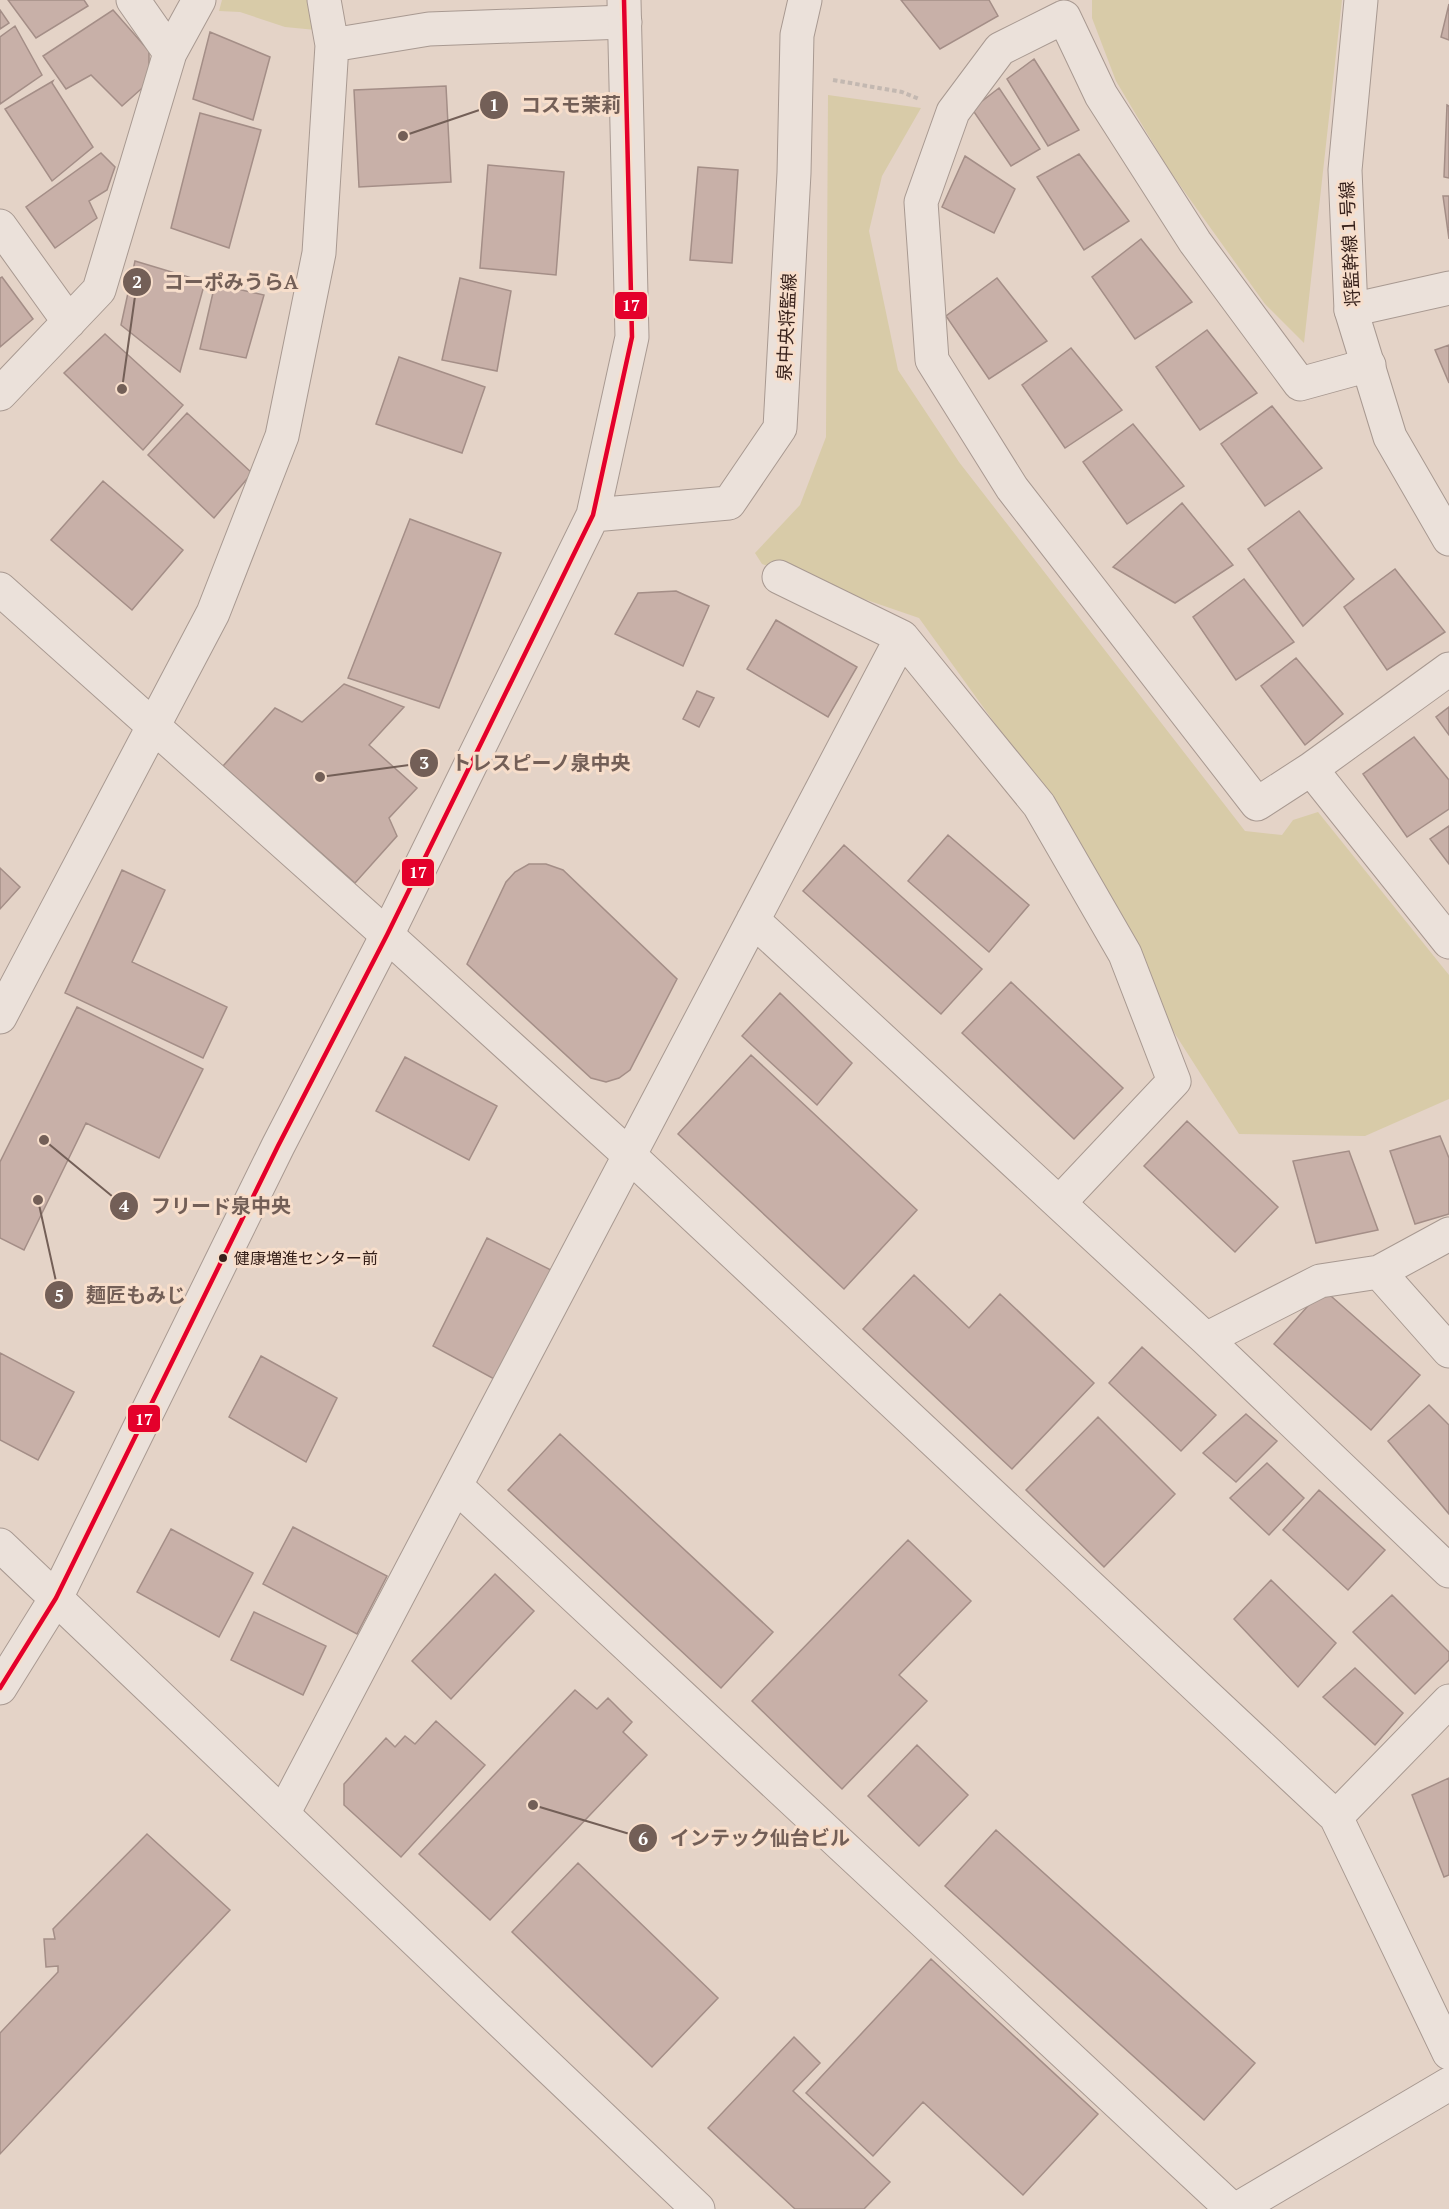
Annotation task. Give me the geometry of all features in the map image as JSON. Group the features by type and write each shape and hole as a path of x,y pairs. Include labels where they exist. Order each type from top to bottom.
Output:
{"street":[{"path":"133,0 170,53"},
{"path":"0,394 99,290 170,53 199,0"},
{"path":"0,1017 213,614 282,436 319,253 332,45 324,0"},
{"name":"泉中央将監線","path":"593,515 729,503 780,428 795,173 796,35 805,0"},
{"name":"将監幹線１号線","path":"1361,0 1345,170 1351,310 1390,437 1449,539"},
{"path":"0,1688 56,1598 278,1146 387,935 593,515 633,337 624,11 429,29 332,45"},
{"path":"1369,365 1300,384 1195,242 1101,95 1064,17 1000,49 953,112 921,202 932,360 1012,488 1257,804 1311,769 1449,669"},
{"path":"0,226 69,322"},
{"path":"1351,310 1449,288"},
{"path":"779,577 902,637 1039,805 1125,954 1174,1081 1060,1202"},
{"path":"0,589 629,1155 1336,1817 1449,2053"},
{"path":"283,1814 902,637"},
{"path":"1311,769 1449,942"},
{"path":"753,920 1060,1202 1449,1571"},
{"path":"1206,1339 1320,1281 1379,1272 1449,1234"},
{"path":"1379,1272 1449,1351"},
{"path":"456,1486 1232,2209"},
{"path":"0,1545 698,2209"},
{"path":"1336,1817 1449,1701"},
{"path":"1237,2209 1449,2084"}],"path":[{"path":"796,74 902,92 953,112"}],"shaded area":[{"path":"222,0 311,0 316,30 285,27 240,12 219,11"},
{"path":"1092,0 1342,0 1304,343 1265,304 1169,170 1116,81 1092,18"},
{"path":"828,95 921,108 882,176 869,231 898,370 959,462 1245,831 1282,835 1293,820 1318,812 1449,975 1449,1099 1365,1136 1239,1134 1170,1026 1071,829 919,618 762,564 755,553 800,505 826,437"}],"building":[{"path":"8,0 84,0 88,6 36,38"},
{"path":"901,0 989,0 998,16 940,49"},
{"path":"1449,4 1449,40 1441,37"},
{"path":"0,10 9,23 0,29"},
{"path":"113,10 149,51 149,82 122,106 91,75 66,89 43,56"},
{"path":"15,26 42,75 0,104 0,37"},
{"path":"210,32 270,57 253,120 193,99"},
{"path":"1034,59 1079,130 1048,146 1007,79"},
{"path":"53,81 52,83 93,147 52,181 5,109"},
{"path":"446,86 451,182 359,187 354,90"},
{"path":"999,88 1040,149 1011,166 972,109"},
{"path":"1447,105 1449,106 1449,178 1444,177"},
{"path":"200,113 261,130 229,248 171,228"},
{"path":"101,153 115,167 107,190 89,201 97,218 55,248 26,207"},
{"path":"1079,154 1129,221 1084,250 1037,177"},
{"path":"965,156 1015,189 994,233 942,207"},
{"path":"488,165 564,172 556,275 480,268"},
{"path":"698,167 738,170 732,263 690,260"},
{"path":"1443,196 1449,196 1449,239"},
{"path":"1141,239 1192,302 1135,339 1092,277"},
{"path":"135,261 205,282 180,372 121,325"},
{"path":"2,277 33,319 0,347 0,278"},
{"path":"460,278 511,291 497,371 442,360"},
{"path":"997,278 1047,341 989,379 946,316"},
{"path":"215,284 264,295 246,358 200,349"},
{"path":"1207,330 1257,393 1200,430 1156,367"},
{"path":"105,334 183,405 143,450 64,373"},
{"path":"1449,345 1449,383 1435,350"},
{"path":"1071,348 1122,410 1065,448 1022,385"},
{"path":"399,357 485,387 462,453 376,424"},
{"path":"1272,406 1322,468 1265,506 1221,444"},
{"path":"187,413 252,473 214,518 148,455"},
{"path":"1133,424 1184,486 1127,524 1083,462"},
{"path":"103,481 183,550 132,610 51,540"},
{"path":"1182,503 1233,565 1175,603 1113,567"},
{"path":"1299,511 1354,579 1303,626 1248,549"},
{"path":"410,519 501,553 439,708 348,678"},
{"path":"1395,569 1445,632 1387,670 1344,607"},
{"path":"1244,579 1294,642 1236,680 1193,617"},
{"path":"676,591 709,606 683,666 615,634 638,593"},
{"path":"776,620 857,667 828,717 747,669"},
{"path":"1296,658 1343,714 1305,745 1261,686"},
{"path":"344,684 404,707 369,745 417,788 389,818 397,836 355,883 223,766 275,708 302,722"},
{"path":"697,691 714,698 699,727 683,719"},
{"path":"1449,707 1449,735 1436,717"},
{"path":"1414,737 1449,780 1449,809 1407,837 1363,774"},
{"path":"1449,826 1449,864 1430,839"},
{"path":"948,835 1029,905 989,952 908,881"},
{"path":"844,845 982,969 941,1014 803,891"},
{"path":"529,864 546,864 563,870 677,979 630,1070 619,1078 606,1082 591,1078 467,964 506,882 515,872"},
{"path":"0,868 20,887 0,909"},
{"path":"122,870 165,890 132,962 227,1007 203,1058 65,993"},
{"path":"1011,982 1123,1088 1074,1139 962,1033"},
{"path":"780,993 852,1063 817,1105 742,1036"},
{"path":"77,1007 203,1069 159,1158 86,1123 24,1250 0,1238 0,1162"},
{"path":"751,1055 917,1210 844,1289 678,1134"},
{"path":"405,1057 497,1106 469,1160 376,1111"},
{"path":"1187,1121 1278,1207 1235,1252 1144,1166"},
{"path":"1440,1136 1449,1158 1449,1214 1415,1224 1390,1151"},
{"path":"1349,1151 1378,1230 1316,1243 1293,1161"},
{"path":"487,1238 553,1271 496,1380 433,1346"},
{"path":"914,1275 969,1328 1000,1294 1094,1383 1012,1469 863,1329"},
{"path":"1323,1289 1420,1375 1371,1430 1274,1344"},
{"path":"1142,1347 1216,1415 1181,1451 1109,1383"},
{"path":"0,1353 74,1392 38,1460 0,1440"},
{"path":"261,1356 337,1398 306,1462 229,1417"},
{"path":"1429,1405 1449,1425 1449,1514 1388,1441"},
{"path":"1246,1414 1277,1441 1236,1482 1203,1453"},
{"path":"1098,1417 1175,1494 1104,1567 1026,1490"},
{"path":"560,1434 773,1632 721,1688 508,1490"},
{"path":"1267,1463 1304,1498 1269,1535 1230,1498"},
{"path":"1319,1490 1385,1550 1348,1590 1283,1530"},
{"path":"293,1527 387,1576 357,1634 263,1584"},
{"path":"171,1529 253,1573 219,1637 137,1592"},
{"path":"908,1540 971,1601 899,1675 927,1701 842,1789 752,1701"},
{"path":"495,1574 534,1611 451,1699 412,1661"},
{"path":"1271,1580 1336,1643 1298,1687 1234,1619"},
{"path":"1392,1595 1449,1652 1449,1660 1415,1694 1353,1632"},
{"path":"254,1612 326,1646 303,1695 231,1660"},
{"path":"1355,1668 1403,1713 1375,1745 1323,1697"},
{"path":"575,1690 597,1709 608,1698 632,1722 623,1732 647,1755 490,1920 419,1854"},
{"path":"436,1721 485,1765 401,1857 344,1805 344,1784 386,1738 395,1747 405,1736 415,1744"},
{"path":"917,1745 968,1795 919,1846 868,1796"},
{"path":"1449,1778 1449,1875 1444,1877 1412,1795"},
{"path":"996,1830 1255,2063 1204,2120 945,1886"},
{"path":"147,1834 230,1910 0,2154 0,2033 58,1972 58,1966 46,1967 44,1939 55,1939 53,1929"},
{"path":"578,1863 718,1998 652,2067 512,1932"},
{"path":"931,1959 1098,2114 1023,2195 923,2102 873,2156 806,2093"},
{"path":"794,2037 820,2063 793,2091 890,2182 864,2209 795,2209 708,2128"}],"transit line":[{"name":"17","path":"0,1688 56,1598 278,1146 387,935 593,515 632,337 624,0"}],"place":[{"name":"コスモ茉莉","path":"403,136"},
{"name":"コーポみうらA","path":"122,389"},
{"name":"トレスピーノ泉中央","path":"320,777"},
{"name":"フリード泉中央","path":"44,1140"},
{"name":"麺匠もみじ","path":"38,1200"},
{"name":"健康増進センター前","path":"223,1258"},
{"name":"インテック仙台ビル","path":"533,1805"}]}
